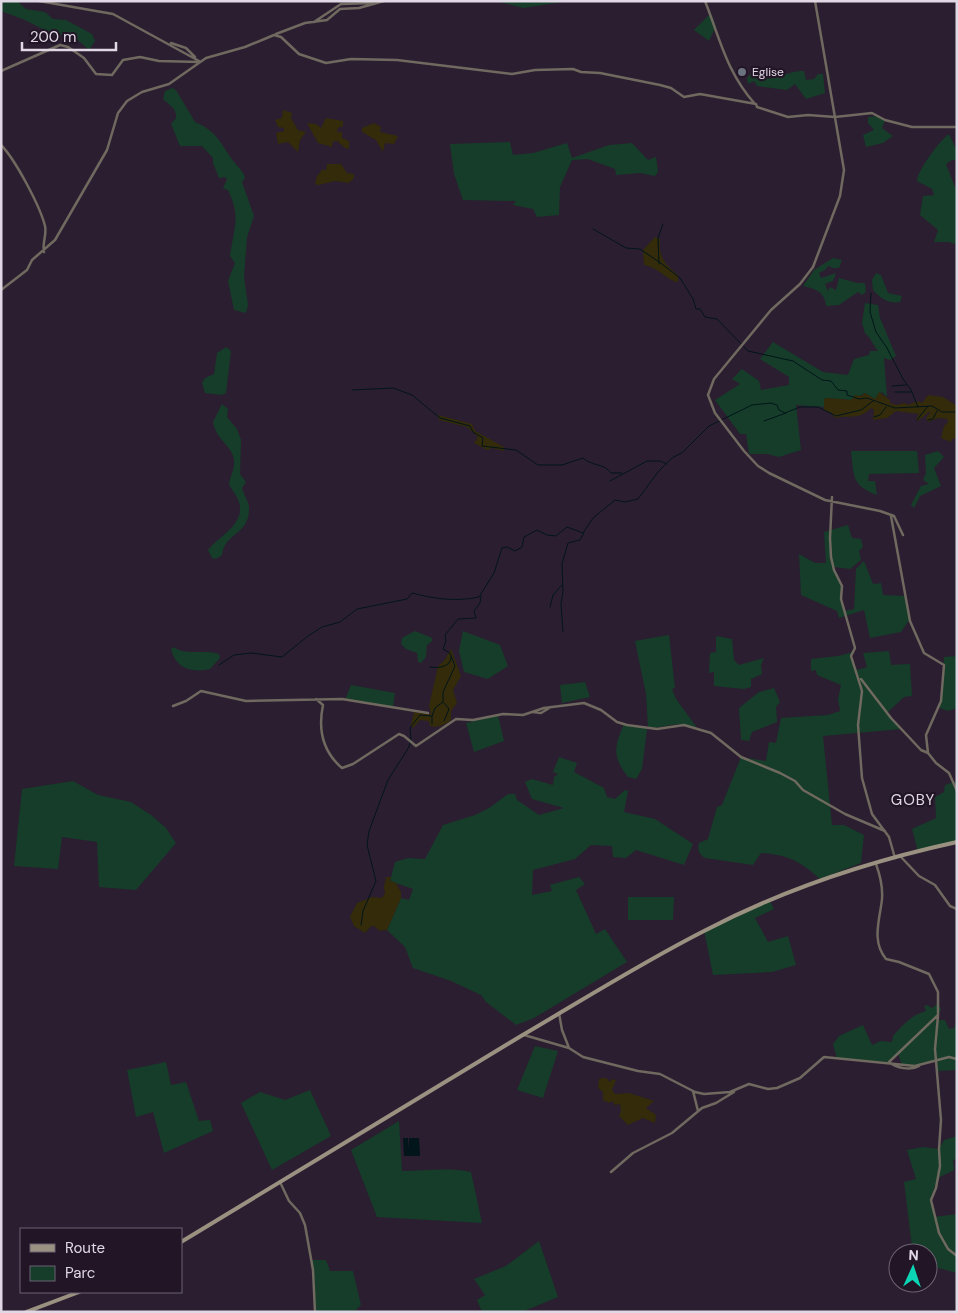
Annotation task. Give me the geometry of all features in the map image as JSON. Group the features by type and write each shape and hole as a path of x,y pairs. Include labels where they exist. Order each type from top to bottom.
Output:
{"main road":[{"path":"182,1241 643,963 746,910 876,864 957,842"},
{"path":"26,1312 76,1293"}],"street":[{"path":"40,1 96,12 105,11 167,42 198,61"},
{"path":"1,71 60,45 68,47 84,58 96,74 112,75 123,60 140,56 159,61 198,61 276,34 286,28 327,20 340,9 384,1"},
{"path":"705,1 728,64 740,87 757,107 781,116 835,117 872,113 886,120 912,127 957,127"},
{"path":"815,1 844,170 838,204 813,266 800,284 774,307 710,384 708,395 715,413 758,466 810,494 832,502 888,514 898,521 903,535"},
{"path":"313,22 341,4 377,3"},
{"path":"276,34 299,54 326,63 351,59 397,60 512,74 534,70 573,69 672,88 684,97 700,94 756,104"},
{"path":"1,290 27,270 32,260 44,252 58,236 107,150 122,106 142,92 175,81 198,61"},
{"path":"1,145 10,153 41,213 46,227 44,252"},
{"path":"832,497 830,538 832,557 834,570 842,586 842,599 855,648 851,656 866,687 891,718 922,751 928,753"},
{"path":"888,514 892,517 895,526 906,605 921,649 925,655 938,659 944,665 940,701 926,736 928,753 936,763 950,772 957,791"},
{"path":"858,673 862,691 858,725 862,778 872,814 885,831 898,857 920,876 935,885 950,906 957,909"},
{"path":"173,706 186,701 201,691 232,699 257,702 316,698 342,699 428,713"},
{"path":"316,698 322,705 320,722 322,740 332,760 342,768 353,764 398,734 404,736 416,746 456,719 480,720 503,714 523,715 552,706 584,703 600,710 617,722 627,725 657,728 684,724 710,733 741,757 780,773 794,781 803,790 845,814 885,831"},
{"path":"876,864 882,886 877,932 879,949 886,959 929,974 937,986 939,1007 936,1049 938,1059 940,1166 936,1188 931,1200 939,1233 948,1249 957,1256"},
{"path":"559,1013 562,1030 569,1048"},
{"path":"888,1062 938,1015"},
{"path":"524,1035 569,1048 583,1057 660,1074 693,1091 709,1094 736,1091"},
{"path":"611,1172 633,1154 672,1133 705,1106 724,1099 749,1084 768,1089 777,1088 803,1076 824,1056 914,1066 949,1057 957,1060"},
{"path":"693,1091 698,1111"},
{"path":"280,1182 289,1201 300,1213 305,1225 314,1270 316,1312"}],"green space":[{"path":"1,1 17,1 26,9 45,12 53,19 66,20 92,34 95,41 89,50 72,35 54,35 25,20 1,11"},
{"path":"496,1 570,1 523,8"},
{"path":"711,13 716,26 709,41 694,30"},
{"path":"755,68 762,78 767,79 798,71 804,71 806,80 814,79 818,74 823,74 825,93 806,99 795,84 787,90 757,86 754,81 748,84 747,78"},
{"path":"172,88 176,90 195,122 213,134 242,171 245,178 242,182 254,216 247,237 244,277 248,305 246,313 234,310 228,281 235,263 230,256 235,229 235,215 228,190 223,188 227,179 225,177 219,178 213,158 202,146 180,146 171,124 176,118 175,112 163,99 165,91"},
{"path":"878,116 885,120 882,128 893,136 883,143 866,147 863,135 874,130 868,123 868,117"},
{"path":"949,134 957,151 957,160 952,160 946,164 955,187 957,187 957,245 949,242 934,242 938,230 920,215 923,196 934,195 932,189 917,181 921,170 930,156 940,142"},
{"path":"510,142 513,155 533,153 567,143 572,158 609,145 632,143 648,160 656,157 658,172 655,176 640,173 616,175 615,169 588,159 572,160 560,187 559,215 537,217 533,209 513,205 516,201 463,200 454,174 450,144"},
{"path":"833,258 842,260 839,268 828,266 819,273 821,278 836,273 833,281 825,284 828,291 830,287 836,290 839,278 857,283 865,283 866,292 862,295 858,292 839,305 826,306 822,294 812,288 803,286 814,270"},
{"path":"876,273 881,275 888,293 902,296 900,302 885,300 873,290 872,280"},
{"path":"865,303 878,305 880,318 896,356 890,360 884,358 887,397 882,392 875,399 865,393 852,400 824,399 824,407 796,405 801,450 779,457 767,454 749,454 746,434 740,434 715,400 740,384 732,379 742,369 759,381 761,390 789,385 789,377 760,359 773,342 823,372 848,375 854,359 869,355 870,351 878,351 865,333 862,323"},
{"path":"226,347 231,351 226,393 222,395 205,393 202,383 205,378 214,374 217,353"},
{"path":"222,404 228,409 227,417 237,429 241,440 240,474 246,482 242,488 249,507 246,523 228,541 222,555 216,559 212,558 208,550 235,523 239,517 240,510 239,502 229,484 234,466 233,455 217,433 213,422"},
{"path":"851,451 917,451 919,473 869,474 868,481 875,481 877,495 862,487 855,479"},
{"path":"938,451 944,457 934,468 941,486 920,496 914,508 911,505 921,486 929,484 923,480 926,473 925,455"},
{"path":"848,525 852,538 861,539 863,547 859,551 861,560 850,569 834,567 842,586 841,599 846,611 854,609 856,569 864,561 873,584 881,583 883,595 906,596 910,619 901,632 870,638 864,610 839,618 837,611 801,595 799,554 815,563 826,563 824,532"},
{"path":"415,631 432,638 432,641 427,645 426,657 421,663 418,662 417,653 406,649 401,644 402,638"},
{"path":"463,631 500,645 508,666 488,679 464,672 459,651"},
{"path":"669,635 675,688 672,689 676,699 698,729 678,724 647,729 642,769 636,779 628,777 619,763 616,752 624,724 648,727 646,694 635,641"},
{"path":"716,636 732,639 734,660 739,665 764,658 761,665 762,674 751,679 751,687 744,689 714,686 714,672 709,673 710,653 716,652"},
{"path":"174,647 178,650 189,652 219,654 220,658 210,669 191,670 181,665 173,656 171,649"},
{"path":"889,651 891,665 910,664 912,696 904,697 887,713 902,729 823,736 832,825 844,825 864,835 861,863 820,879 800,863 779,855 761,853 753,865 705,858 698,850 699,843 708,839 717,807 722,805 741,757 766,761 769,742 776,743 781,718 828,715 840,711 838,699 841,685 817,675 816,670 811,671 811,659 853,652 851,656 857,670 867,667 863,653"},
{"path":"957,656 957,708 948,711 937,707 941,701 944,657"},
{"path":"585,682 590,697 562,703 560,685"},
{"path":"351,685 395,693 393,707 345,700"},
{"path":"774,688 780,702 776,707 777,722 752,732 749,741 741,740 739,708 759,692"},
{"path":"498,715 504,741 474,752 466,723"},
{"path":"559,757 577,763 574,772 604,788 607,797 615,799 625,790 628,791 624,812 655,819 693,844 684,865 636,850 626,858 613,857 612,846 591,845 575,859 533,870 532,895 552,891 550,885 579,877 585,884 576,890 596,934 605,929 627,962 534,1018 516,1025 486,1002 481,995 451,981 413,968 405,947 387,930 401,898 409,900 413,889 390,881 395,862 408,858 425,859 443,825 475,815 489,808 508,794 515,794 517,800 539,815 564,808 532,799 525,782 532,779 553,785 554,777 558,774 553,772"},
{"path":"73,781 98,795 131,802 166,828 176,843 136,890 99,887 97,842 62,837 58,869 14,866 22,789"},
{"path":"957,781 957,842 918,852 912,829 936,818 935,797 944,792 945,785"},
{"path":"628,897 674,897 673,920 628,920"},
{"path":"770,901 774,909 755,918 768,942 788,936 796,965 772,972 713,975 704,930"},
{"path":"938,1003 941,1010 938,1020 945,1020 949,1029 954,1028 957,1020 957,1070 937,1071 937,1061 915,1066 902,1065 898,1054 889,1062 837,1059 833,1044 839,1036 863,1025 872,1045 881,1041 892,1042 893,1036 908,1021 926,1011 924,1006 927,1005 932,1008"},
{"path":"535,1046 558,1051 543,1098 517,1090"},
{"path":"166,1062 171,1085 186,1082 199,1121 210,1120 213,1131 164,1153 153,1112 136,1117 127,1070"},
{"path":"310,1090 331,1136 272,1170 241,1103 260,1092 285,1100"},
{"path":"399,1121 402,1171 445,1169 471,1172 482,1223 377,1217 351,1150"},
{"path":"957,1136 957,1159 953,1160 954,1170 938,1178 931,1197 934,1217 957,1214 957,1273 938,1268 938,1243 912,1243 904,1182 916,1179 907,1150 923,1147 939,1149 944,1140"},
{"path":"539,1241 558,1297 522,1312 482,1312 477,1300 485,1295 474,1279 506,1266"},
{"path":"312,1260 326,1260 330,1271 353,1271 361,1305 354,1312 315,1312"}],"sand":[{"path":"283,110 292,113 291,118 298,130 306,132 300,140 298,152 288,142 278,144 276,133 284,131 284,128 278,127 275,120 282,118"},
{"path":"326,118 343,121 343,126 338,128 337,132 342,132 342,138 349,141 349,149 337,141 333,141 332,147 318,143 307,123 316,124 321,128"},
{"path":"374,123 381,127 380,132 398,136 394,144 385,143 383,152 376,140 362,132 362,128"},
{"path":"327,164 341,164 347,173 354,174 354,178 349,183 335,181 315,184 317,176 322,170 326,170"},
{"path":"655,237 660,239 660,250 663,260 678,275 678,282 644,265 643,250"},
{"path":"879,392 890,400 890,403 896,405 905,403 908,405 918,401 922,403 928,395 943,397 957,406 957,438 952,439 951,442 941,438 944,426 948,422 947,419 938,418 928,422 926,418 929,412 918,421 916,419 919,414 896,411 887,418 873,420 874,410 871,408 858,416 835,418 830,412 824,411 824,399 851,400 855,395 861,396 865,393 875,399"},
{"path":"438,415 472,424 475,431 504,447 504,451 492,448 487,450 474,443 478,437 467,427 439,420"},
{"path":"451,649 461,676 453,690 457,703 451,711 451,720 444,725 436,727 430,726 429,721 420,720 413,728 411,725 414,712 431,714 429,706 438,666 444,661"},
{"path":"386,877 391,877 390,881 396,883 401,892 401,898 387,930 379,931 376,927 371,926 365,933 354,926 350,917 357,903 372,897 382,898 385,893"},
{"path":"606,1078 610,1082 612,1079 616,1080 612,1090 615,1094 629,1093 654,1101 646,1108 656,1115 655,1123 643,1118 628,1125 619,1116 621,1111 620,1104 614,1105 613,1101 609,1103 603,1100 603,1092 598,1088 599,1079"}],"shaded area":[{"path":"403,1138 408,1138 408,1150 409,1138 419,1138 420,1156 404,1156"}],"waterway":[{"path":"659,264 658,238 663,224"},
{"path":"593,229 626,248 640,249 680,278 693,299 696,309 700,309 705,317 717,319 748,351 793,361 822,380 831,381 838,390 847,391 847,395 859,399 867,398 895,408 932,406 942,412 957,412"},
{"path":"871,293 870,312 876,332 911,390 918,407"},
{"path":"892,386 906,385"},
{"path":"352,390 393,388 412,395 440,418 470,426 473,432 483,438 482,446 516,450 538,465 562,465 583,458 605,468 611,473 622,473"},
{"path":"895,392 911,392"},
{"path":"219,665 234,655 251,653 282,657 322,627 340,622 357,609 407,599 412,593 446,599 479,597 494,573 502,548 507,547 515,551 522,547 524,537 537,530 547,535 556,536 567,527 583,533 593,518 615,500 625,502 638,499 658,472 672,458 683,452 709,426 752,405 771,403 777,405 779,410 785,413 800,407 818,407 836,416 861,410 873,401"},
{"path":"917,420 928,406"},
{"path":"874,417 880,415 886,407"},
{"path":"928,420 933,419 937,411"},
{"path":"764,421 786,413"},
{"path":"610,481 647,461 660,461 667,464"},
{"path":"563,632 561,604 563,591 562,564 568,543 580,540 584,533"},
{"path":"550,607 553,595 562,585"},
{"path":"361,925 363,911 376,881 367,845 369,831 388,780 409,747 411,739 410,728 420,715 432,716 435,708 443,702 443,692 455,666 450,653 443,649 446,641 445,635 458,619 476,618 474,611 480,603 481,596"},
{"path":"430,667 445,665 450,662 451,657"},
{"path":"444,703 449,709 444,721"},
{"path":"432,716 432,724"}],"place":[{"name":"Eglise","path":"742,72"}],"district":[{"name":"GOBY","path":"913,800"}]}
